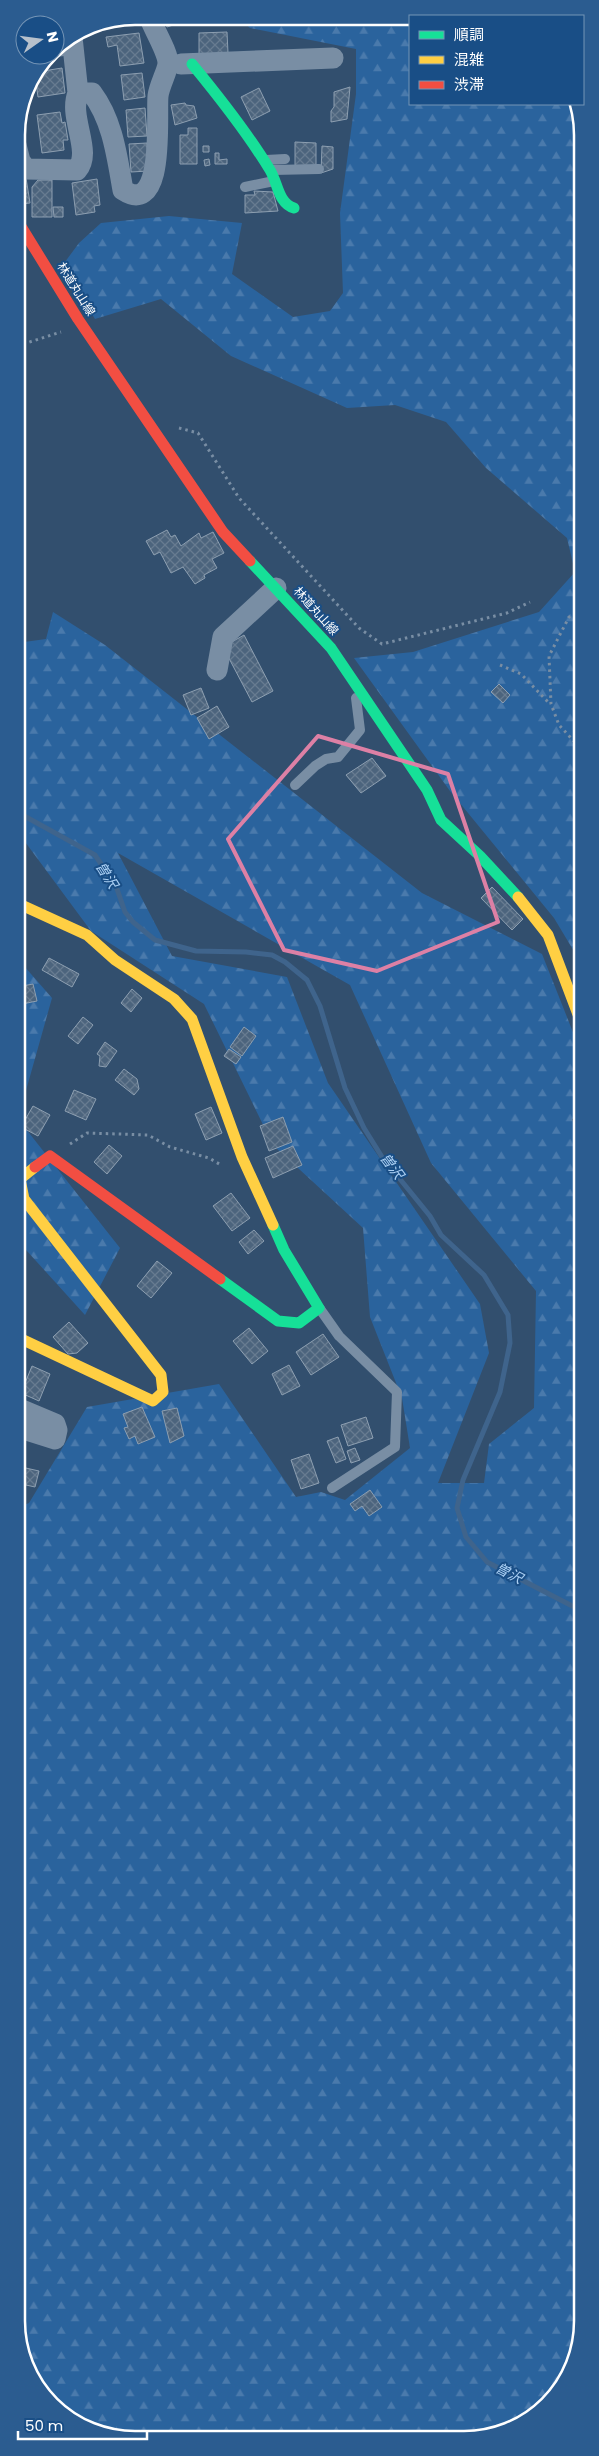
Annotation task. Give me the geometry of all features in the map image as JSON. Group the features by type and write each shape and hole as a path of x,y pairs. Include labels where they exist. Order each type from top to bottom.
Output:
{"street":[{"path":"78,93 92,93 98,101 114,141 123,190 130,194 137,194 146,190 154,174 157,159 158,96 168,63 153,25"},
{"path":"25,168 78,170 82,164 83,153 75,111 78,93 68,48"},
{"path":"168,63 192,64 333,58"},
{"path":"192,64 237,119 267,165 282,199 288,206 294,208"},
{"name":"林道丸山線","path":"25,234 86,330 223,532 331,648 427,790 441,820 480,856 526,906 548,935 574,1004"},
{"path":"217,670 224,637 276,588"},
{"path":"25,908 87,935 115,960 174,998 192,1019 242,1157 284,1250 319,1308 299,1322 278,1320 50,1156 25,1175"},
{"path":"25,1200 161,1375 162,1392 153,1401 25,1341"},
{"path":"25,1411 55,1424 58,1430 55,1439 25,1430"}],"lane":[{"path":"267,165 285,159"},
{"path":"267,165 319,169"},
{"path":"244,187 275,181"},
{"path":"295,785 315,766 326,759 338,757 360,730 356,703 357,687"},
{"path":"319,1308 339,1336 397,1392 395,1447 332,1488"}],"path":[{"path":"25,343 54,332 86,330"},
{"path":"174,428 198,433 239,498 359,628 382,644 507,613 530,602"},
{"path":"550,704 549,656 569,617 574,615"},
{"path":"500,665 522,674 550,704 559,725 574,741"},
{"path":"50,1156 87,1133 148,1135 170,1147 209,1158 222,1166"}],"highlighted area":[{"path":"318,736 448,774 498,922 377,971 284,950 228,839"}],"green space":[{"path":"247,25 409,25 409,105 570,105 574,135 574,568 567,538 486,468 446,422 395,405 347,408 231,356 161,299 95,319 62,266 79,243 101,223 169,216 242,223 232,274 293,317 330,311 343,293 340,213 356,94 356,49 250,28"},
{"path":"574,573 574,951 554,918 450,791 354,658 413,652 539,612"},
{"path":"53,612 105,645 422,893 542,954 574,1035 574,1118 572,1119 574,1125 574,2328 570,2350 563,2370 542,2399 513,2420 493,2427 464,2431 135,2431 113,2429 86,2420 57,2399 36,2370 29,2350 25,2321 25,1505 29,1503 87,1407 219,1384 296,1497 321,1492 345,1500 410,1448 402,1398 370,1317 363,1228 273,1145 204,1004 91,931 25,842 25,642 46,639","holes":["118,853 350,985 431,1163 536,1291 534,1408 489,1444 484,1483 438,1483 489,1353 480,1304 328,1083 287,977 172,956"]},
{"path":"25,967 52,998 25,1094"},
{"path":"25,1128 120,1248 85,1315 25,1249"}],"building":[{"path":"227,32 228,53 199,54 199,33"},
{"path":"139,33 144,63 120,66 117,45 108,47 106,37"},
{"path":"62,68 65,93 38,97 36,85 46,71"},
{"path":"142,73 145,97 124,100 121,75"},
{"path":"350,87 347,119 331,122 334,92"},
{"path":"259,88 270,111 252,120 241,97"},
{"path":"185,103 186,105 194,106 197,118 175,125 171,105"},
{"path":"145,108 147,136 128,137 126,110"},
{"path":"60,112 62,123 65,122 68,140 63,140 64,150 42,153 37,115"},
{"path":"188,128 197,128 197,164 180,164 180,135 188,135"},
{"path":"295,142 316,143 316,167 295,167"},
{"path":"147,143 148,171 131,172 129,144"},
{"path":"203,146 209,146 209,152 203,152"},
{"path":"322,146 333,147 333,169 321,173"},
{"path":"215,153 219,153 219,160 227,159 227,164 215,164"},
{"path":"209,159 210,165 205,166 204,160"},
{"path":"25,178 30,203 25,204"},
{"path":"97,179 100,205 94,206 95,212 76,215 72,183"},
{"path":"38,180 52,180 52,217 32,217 32,187"},
{"path":"254,191 273,192 278,211 245,213 245,195 255,195"},
{"path":"53,207 63,207 63,217 54,217"},
{"path":"167,530 171,537 175,535 181,546 199,533 201,538 213,532 224,553 212,559 217,568 204,575 205,578 195,584 183,567 171,573 160,552 154,555 146,541"},
{"path":"244,635 273,691 252,702 223,647"},
{"path":"499,684 510,695 503,703 491,692"},
{"path":"201,688 209,708 191,715 183,695"},
{"path":"217,706 229,727 209,739 197,718"},
{"path":"372,758 386,776 361,793 346,775"},
{"path":"492,887 523,919 512,930 481,898"},
{"path":"49,958 79,974 72,987 42,970"},
{"path":"33,984 37,1001 25,1003 25,986"},
{"path":"132,989 142,998 131,1012 121,1003"},
{"path":"83,1017 93,1025 78,1044 68,1036"},
{"path":"244,1027 256,1036 242,1056 230,1047"},
{"path":"105,1042 117,1051 106,1067 99,1066 100,1056 97,1054"},
{"path":"229,1049 241,1057 236,1064 224,1056"},
{"path":"124,1069 137,1079 139,1089 134,1095 115,1080"},
{"path":"74,1090 96,1099 86,1120 65,1111"},
{"path":"33,1106 50,1115 38,1136 25,1129 25,1120"},
{"path":"211,1107 222,1133 206,1140 195,1114"},
{"path":"283,1117 292,1142 269,1151 260,1126"},
{"path":"109,1145 122,1156 107,1174 94,1162"},
{"path":"293,1146 302,1165 273,1178 265,1158"},
{"path":"231,1193 250,1218 232,1231 213,1206"},
{"path":"254,1230 264,1241 248,1254 239,1242"},
{"path":"157,1261 172,1273 151,1298 137,1286"},
{"path":"69,1322 88,1343 77,1353 68,1354 53,1337"},
{"path":"249,1328 268,1351 252,1364 233,1341"},
{"path":"323,1334 339,1357 311,1375 296,1352"},
{"path":"289,1365 300,1386 282,1395 272,1374"},
{"path":"32,1366 50,1374 39,1401 25,1395 25,1383"},
{"path":"142,1407 155,1437 138,1444 135,1436 129,1439 124,1428 128,1427 123,1414"},
{"path":"177,1408 184,1436 170,1443 162,1411"},
{"path":"366,1417 373,1438 348,1446 341,1425"},
{"path":"338,1437 346,1459 336,1463 327,1441"},
{"path":"355,1448 360,1460 351,1463 347,1451"},
{"path":"309,1454 319,1483 301,1489 291,1460"},
{"path":"25,1468 39,1471 35,1487 25,1485"},
{"path":"370,1490 382,1507 369,1516 362,1506 355,1511 350,1504"}],"waterway":[{"name":"曽沢","path":"25,816 95,855 116,886 125,912 133,922 155,940 196,951 246,952 272,955 285,962 307,980 320,1006 345,1088 364,1128 382,1157 430,1216 441,1235 484,1275 508,1315 510,1343 500,1392 463,1480 457,1508 466,1537 487,1562 574,1607"}],"traffic: fast":[{"path":"192,64 252,142 273,175 281,197 294,208"},
{"path":"250,561 331,648 427,790 441,820 480,856 518,897"},
{"path":"220,1279 278,1321 299,1323 319,1308 284,1250 273,1225"}],"traffic: slow":[{"path":"518,897 548,935 574,1004"},
{"path":"25,907 87,935 115,960 174,999 192,1019 242,1157 273,1225"},
{"path":"25,1175 35,1167"},
{"path":"25,1200 161,1375 163,1392 153,1401 25,1341"}],"traffic: jam":[{"path":"25,233 78,319 223,532 250,561"},
{"path":"35,1167 50,1156 220,1279"}]}
